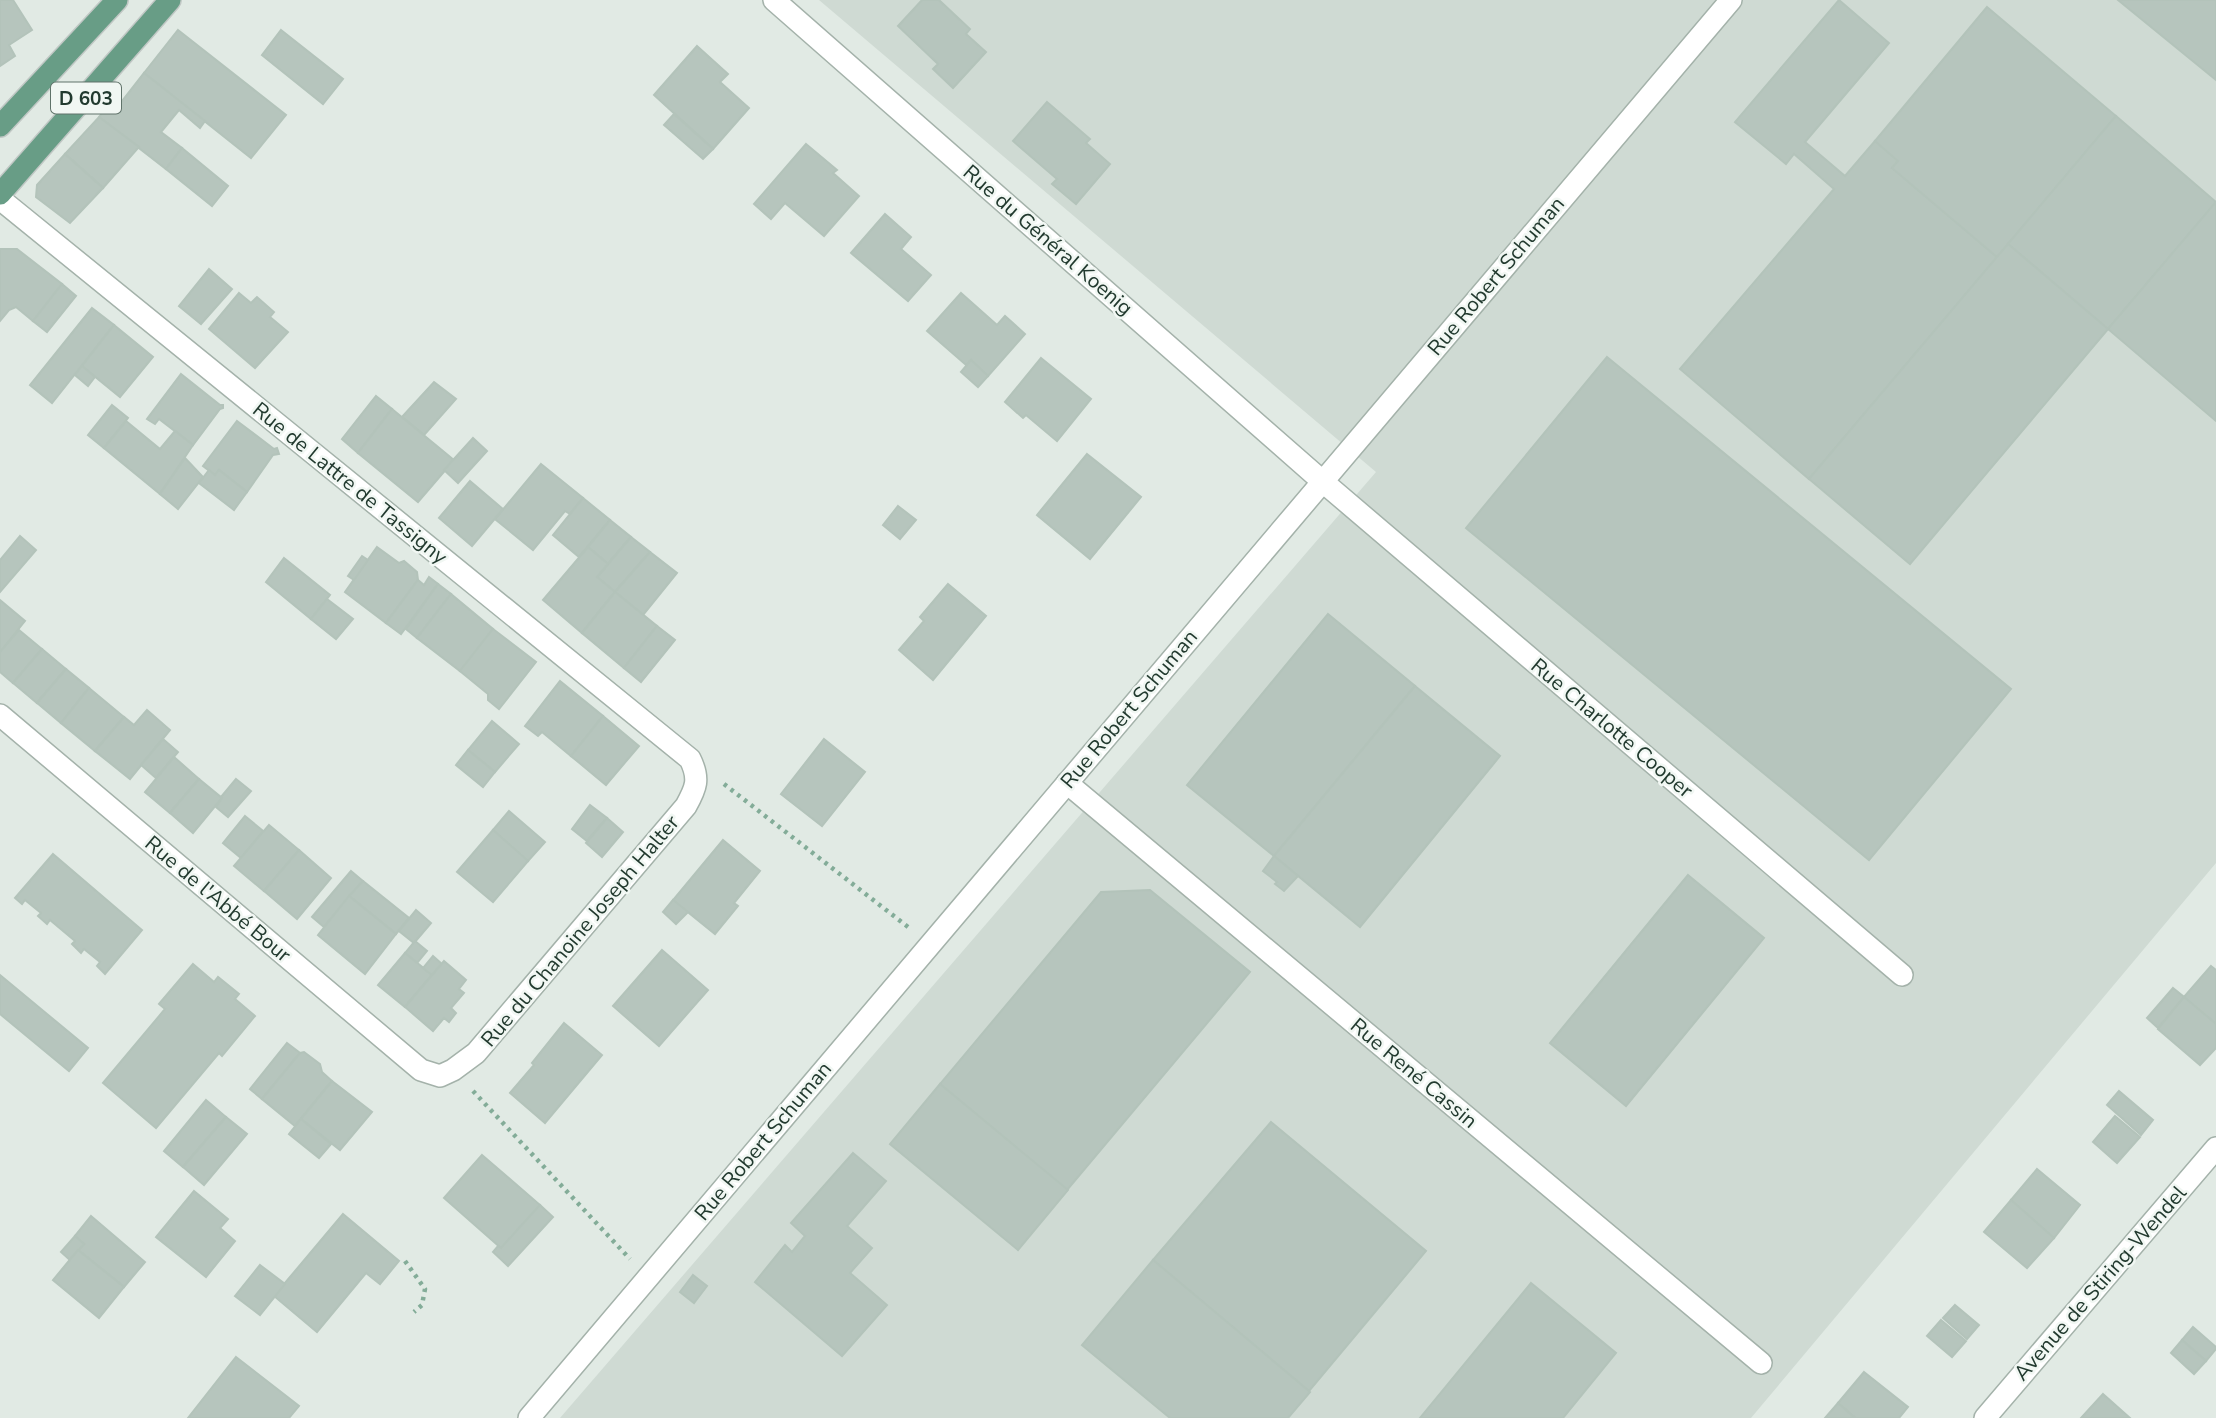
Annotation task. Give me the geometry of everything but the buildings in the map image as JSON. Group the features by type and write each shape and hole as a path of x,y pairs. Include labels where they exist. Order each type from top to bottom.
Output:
{"main road":[{"name":"D 603","path":"0,126 117,0"},
{"name":"D 603","path":"0,196 170,0"}],"street":[{"name":"Rue du Général Koenig","path":"774,0 1322,481"},
{"name":"Rue Robert Schuman","path":"529,1418 1731,0"},
{"name":"Rue de Lattre de Tassigny","path":"0,196 690,759 695,770"},
{"name":"Rue Charlotte Cooper","path":"1322,481 1902,975"},
{"name":"Rue de l'Abbé Bour","path":"0,715 421,1070 447,1073"},
{"name":"Rue du Chanoine Joseph Halter","path":"447,1073 475,1053 686,806 696,789 695,770"},
{"name":"Rue René Cassin","path":"1067,783 1760,1363"},
{"name":"Avenue de Stiring-Wendel","path":"1984,1418 2216,1149"}],"path":[{"path":"695,770 727,786 930,945"},
{"path":"447,1073 648,1278"},
{"path":"405,1261 425,1289 422,1305 414,1312"}],"shaded area":[{"path":"819,0 2216,0 2216,863 1751,1418 560,1418 1376,472"}]}
